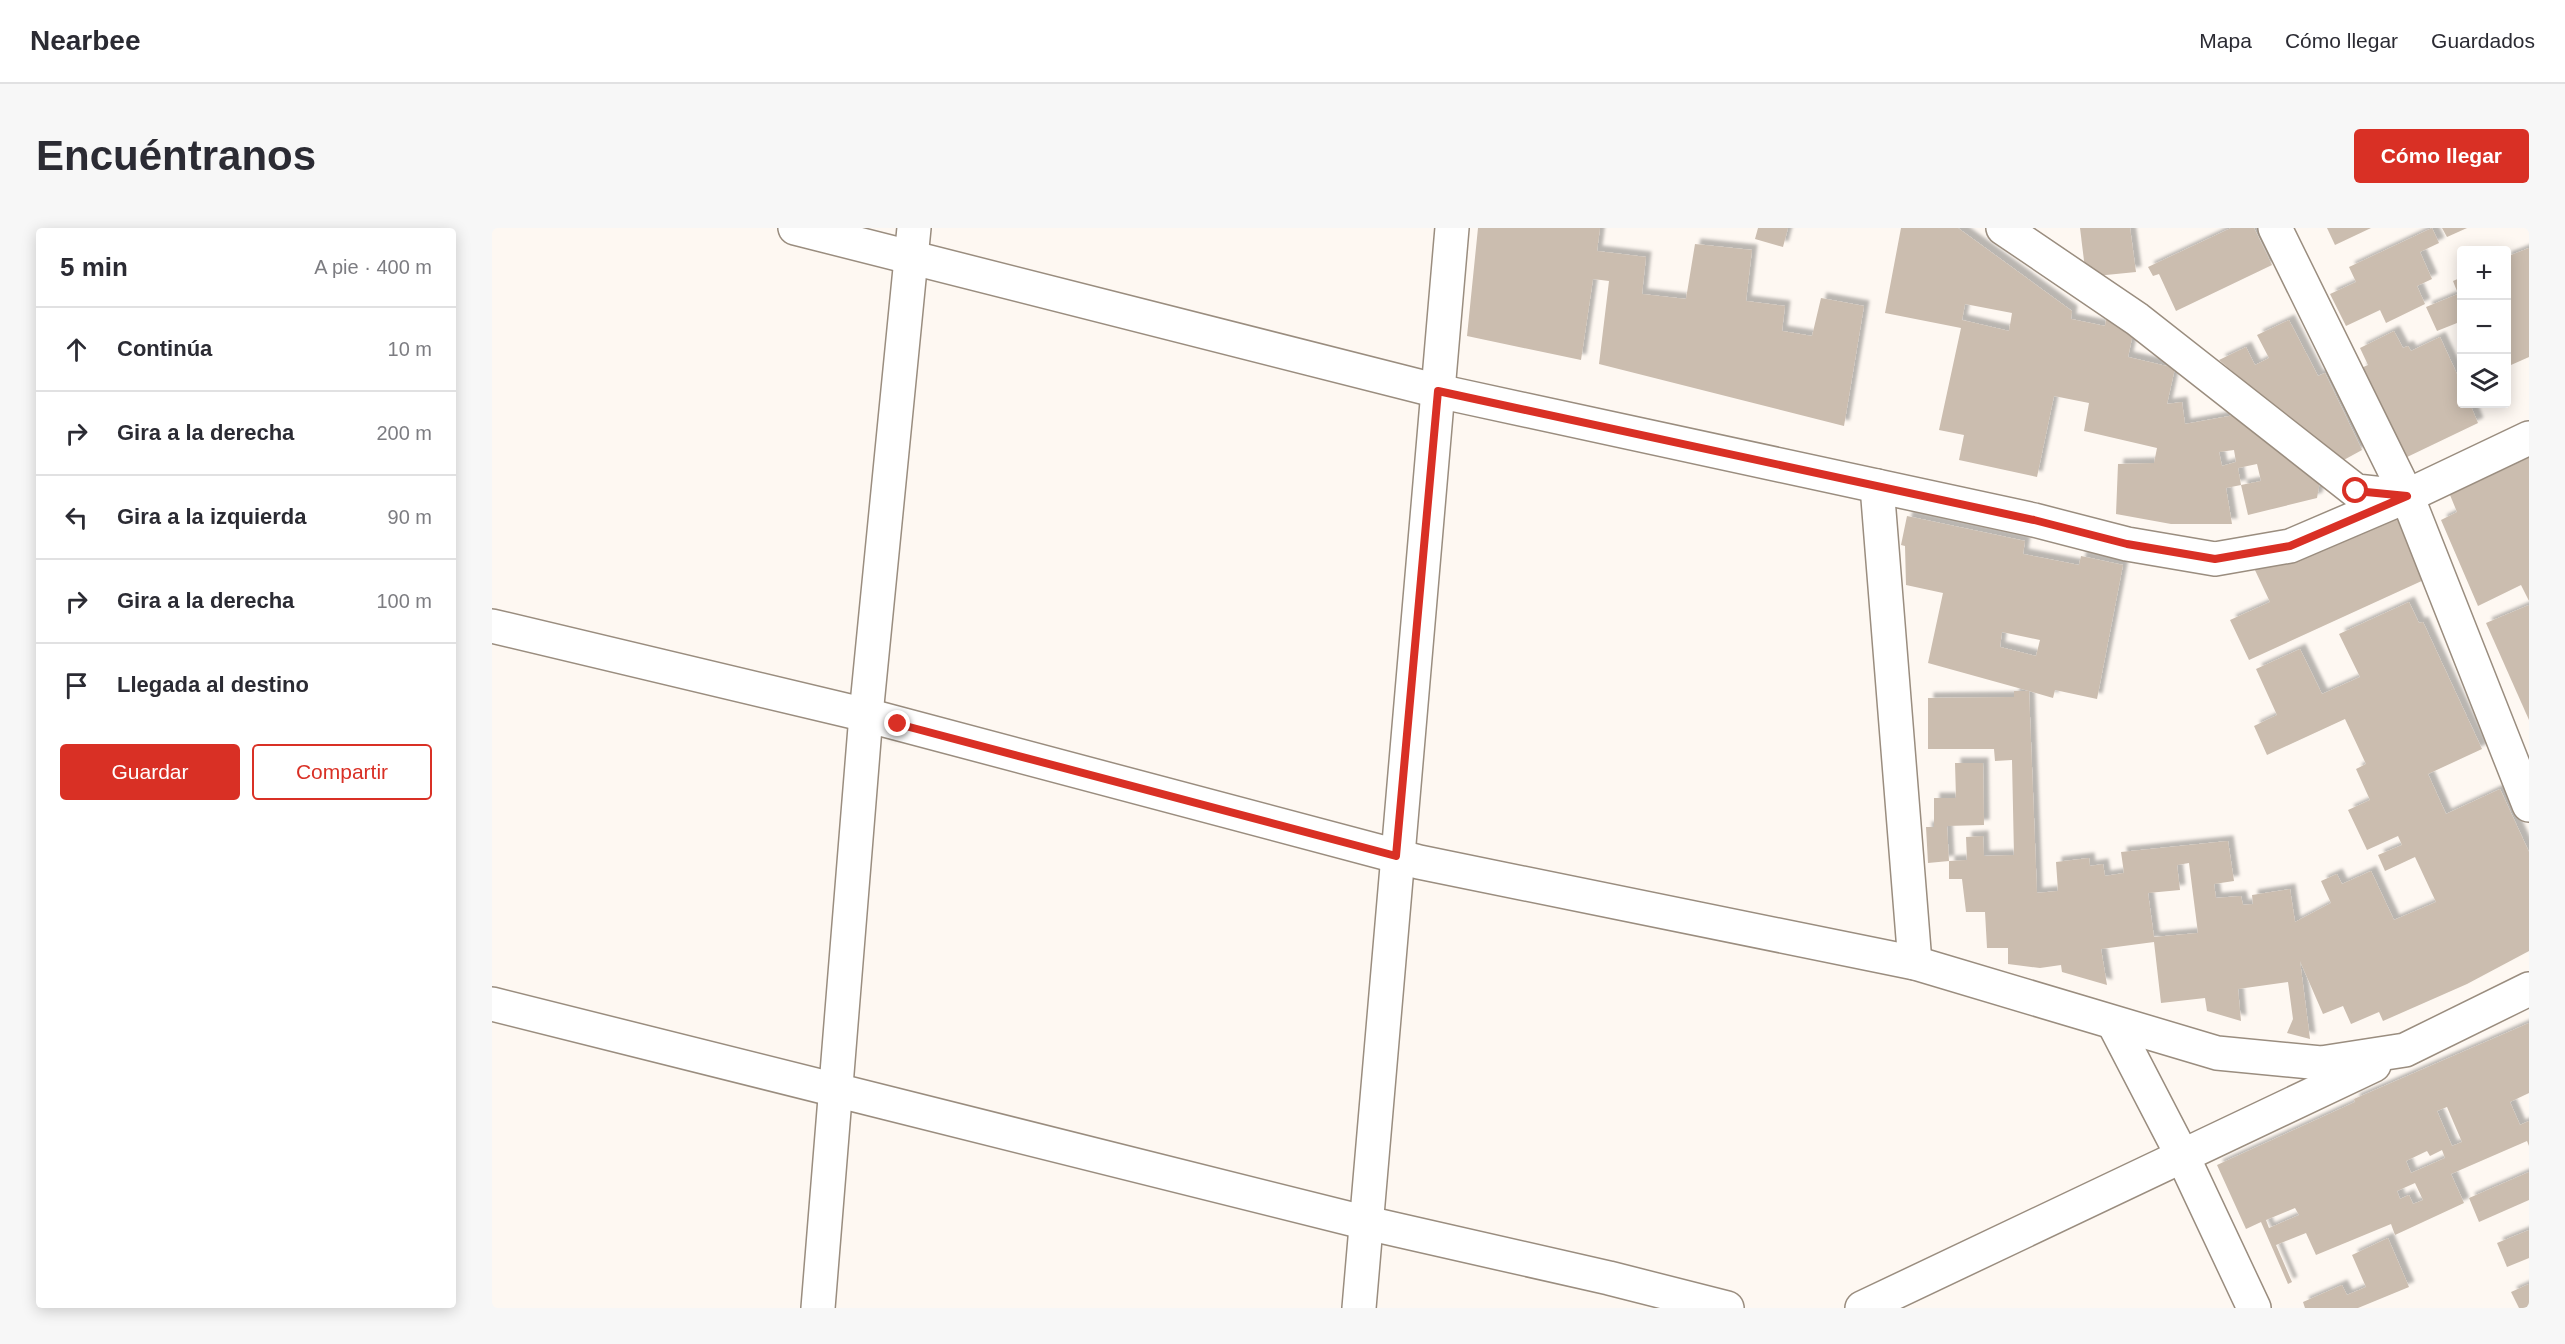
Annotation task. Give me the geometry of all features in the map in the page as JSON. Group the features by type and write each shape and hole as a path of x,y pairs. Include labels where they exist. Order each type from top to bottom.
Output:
{"street":[{"path":"795,228 913,243 1438,391 1877,486 2127,544 2215,559 2290,546 2407,496 2529,438"},
{"path":"1359,1308 1396,856 1452,228"},
{"path":"2003,228 2137,319 2356,491 2407,496"},
{"path":"2276,228 2407,496 2529,805"},
{"path":"818,1308 866,715 913,243"},
{"path":"1877,486 1915,963"},
{"path":"492,626 866,715 1396,856 1915,963 2217,1053 2321,1063 2405,1050"},
{"path":"1862,1308 2529,989"},
{"path":"492,1004 1367,1223 1609,1278 1727,1308"},
{"path":"2114,1024 2183,1156 2254,1308"}],"building":[{"path":"1478,228 1600,228 1597,251 1646,257 1642,294 1686,299 1695,244 1752,250 1746,301 1785,306 1782,331 1812,336 1821,298 1864,306 1844,426 1599,364 1609,281 1593,279 1581,360 1467,336"},
{"path":"1758,228 1788,228 1783,247 1755,239"},
{"path":"1901,228 1958,228 2072,311 2071,319 2105,326 2107,314 2134,329 2128,357 2175,368 2167,404 2182,402 2185,424 2246,413 2321,475 2317,498 2248,515 2241,485 2226,488 2232,524 2171,524 2116,514 2118,464 2154,463 2157,448 2084,431 2089,403 2054,396 2037,477 1959,460 1964,435 1939,430 1961,328 1885,313","holes":["1965,304 2012,313 2009,331 1962,320","2234,450 2236,462 2222,466 2219,452","2257,464 2261,481 2241,485 2238,468"]},
{"path":"2080,228 2130,228 2136,272 2086,277"},
{"path":"2231,228 2254,228 2272,265 2176,311 2159,274 2153,276 2148,267"},
{"path":"2327,228 2371,228 2335,245"},
{"path":"2432,228 2439,243 2420,252 2432,279 2417,286 2425,304 2386,323 2380,310 2346,326 2330,294 2356,282 2349,267"},
{"path":"2442,228 2467,228 2447,237"},
{"path":"2529,248 2529,357 2511,365 2511,300 2511,255"},
{"path":"2457,279 2457,291 2453,281"},
{"path":"2457,294 2457,323 2437,331 2426,307"},
{"path":"2289,320 2318,376 2325,373 2362,450 2340,462 2219,360 2246,347 2255,365 2269,358 2257,335"},
{"path":"2394,331 2403,348 2408,346 2411,351 2440,337 2457,374 2457,408 2472,408 2478,423 2405,458 2361,368 2368,365 2360,348"},
{"path":"2529,458 2529,601 2521,585 2478,606 2441,520 2457,512 2450,495"},
{"path":"1907,516 2025,541 2023,554 2079,565 2081,556 2123,565 2097,699 2055,690 2053,698 1928,663 1943,593 1906,585 1905,546 1901,545","holes":["2002,632 2040,640 2036,656 2000,647"]},
{"path":"2398,517 2426,579 2249,660 2230,620 2270,602 2254,568"},
{"path":"2409,602 2419,623 2423,622 2482,749 2428,774 2446,814 2500,789 2529,852 2529,951 2467,984 2383,1021 2379,1012 2351,1024 2343,1006 2323,1014 2300,961 2310,1039 2287,1033 2293,1019 2288,982 2238,989 2241,1021 2207,1011 2205,998 2161,1003 2154,942 2101,949 2107,985 2062,972 2061,965 2040,968 2008,964 2008,948 1987,948 1985,912 1966,912 1962,879 1949,879 1949,861 1967,860 1966,837 1983,836 1984,856 2014,855 2012,760 1995,761 1994,749 1928,749 1928,698 2014,697 2014,691 2029,691 2037,893 2058,891 2056,862 2089,858 2090,866 2103,864 2105,876 2124,873 2121,852 2228,841 2234,881 2214,884 2216,898 2241,896 2243,905 2253,904 2252,895 2290,889 2295,922 2331,903 2321,881 2337,874 2342,884 2371,871 2394,920 2436,902 2415,857 2385,871 2378,855 2402,845 2398,836 2367,850 2348,810 2370,800 2356,769 2366,764 2345,719 2267,755 2254,726 2277,715 2256,669 2300,649 2322,694 2360,677 2339,634","holes":["2189,863 2198,933 2154,937 2148,893 2180,890 2177,865"]},
{"path":"2529,605 2529,720 2486,623"},
{"path":"1955,763 1983,763 1984,825 1947,826 1949,861 1928,863 1926,827 1934,827 1934,798 1956,798"},
{"path":"2529,1023 2529,1093 2510,1102 2520,1125 2529,1121 2529,1146 2527,1141 2451,1174 2464,1203 2395,1235 2391,1224 2316,1255 2306,1233 2276,1245 2292,1282 2288,1284 2261,1222 2246,1229 2217,1165 2355,1102 2354,1099","holes":["2447,1107 2462,1142 2452,1146 2437,1111","2442,1150 2445,1158 2411,1173 2406,1161 2427,1151 2430,1156","2415,1183 2423,1200 2413,1204 2409,1195 2400,1199 2397,1191","2295,1208 2299,1215 2269,1228 2266,1220"]},
{"path":"2529,1172 2529,1200 2479,1222 2469,1198"},
{"path":"2529,1230 2529,1258 2507,1267 2497,1243"},
{"path":"2388,1238 2409,1287 2358,1308 2305,1308 2303,1302 2342,1285 2347,1295 2366,1287 2352,1255"},
{"path":"2529,1284 2529,1308 2519,1308 2511,1292"}],"route":[{"path":"898,724 1396,856 1438,391 2034,520 2127,544 2215,559 2290,546 2407,496 2356,491"}]}
